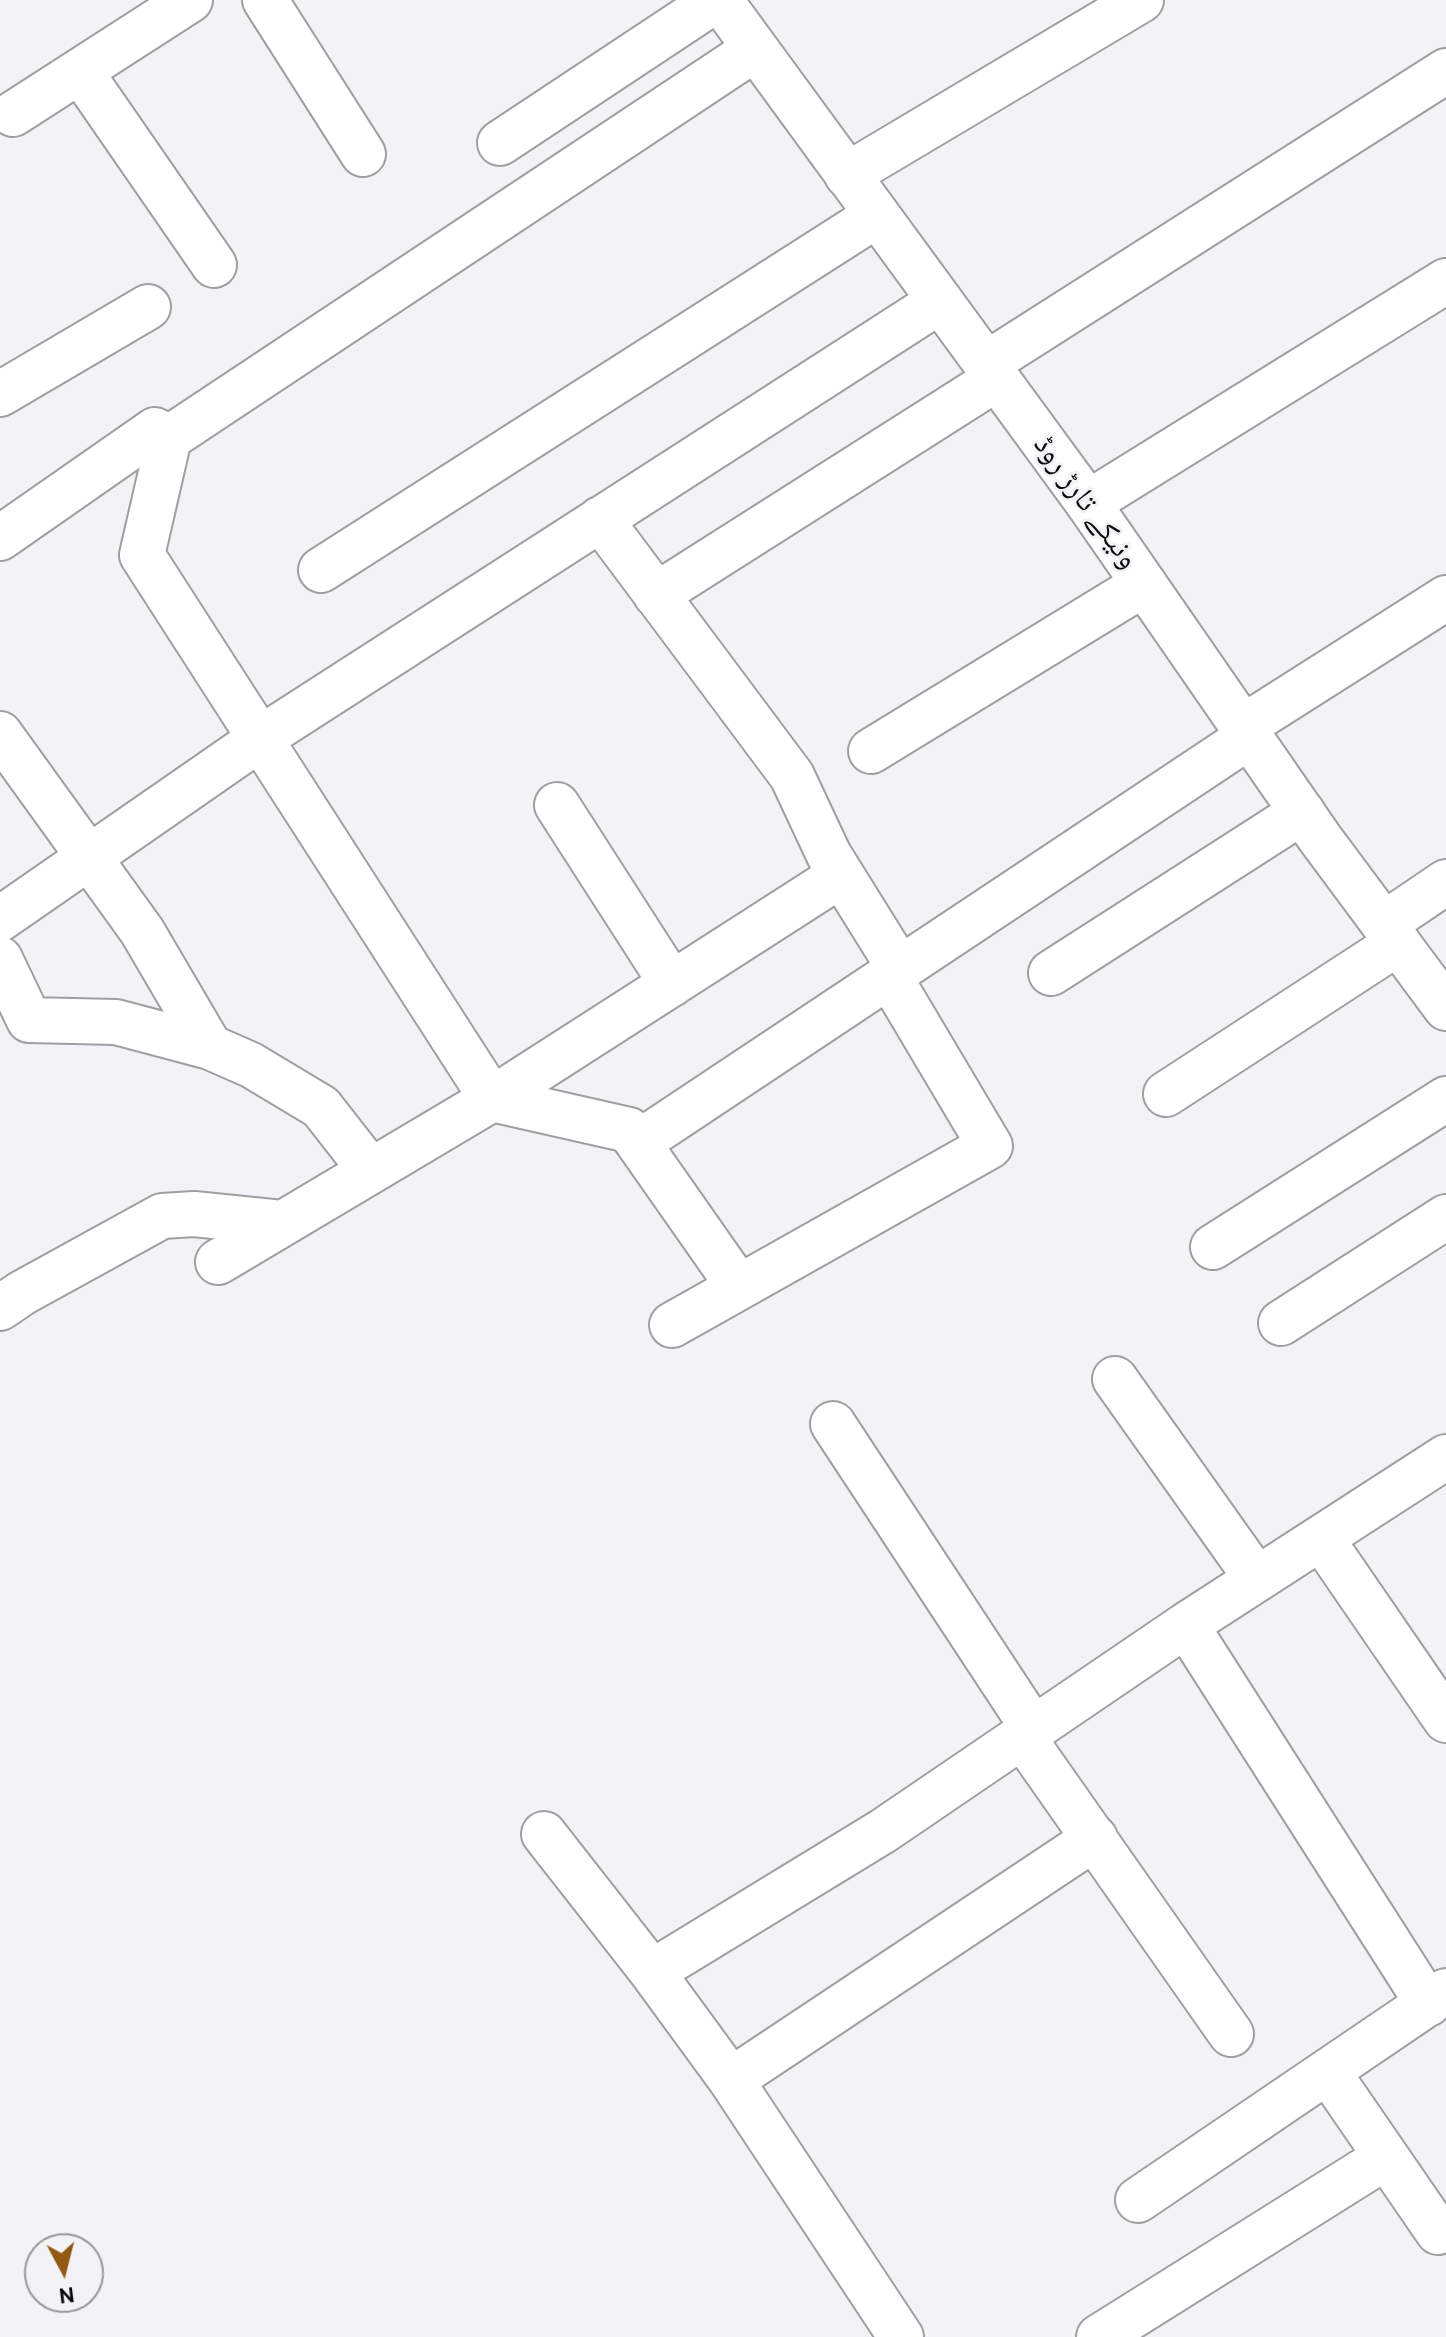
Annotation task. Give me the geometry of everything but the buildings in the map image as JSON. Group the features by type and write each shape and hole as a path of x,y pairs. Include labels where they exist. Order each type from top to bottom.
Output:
{"street":[{"path":"13,114 190,0"},
{"path":"265,0 363,154"},
{"path":"500,143 718,0"},
{"name":"ونیکے تارڑ روڈ","path":"718,0 1088,503 1302,812 1446,1008"},
{"path":"847,175 1141,0"},
{"path":"739,1287 629,1130 492,1099 142,555 169,438 755,49"},
{"path":"80,71 214,265"},
{"path":"656,595 1446,71"},
{"path":"321,570 877,215"},
{"path":"1088,503 1446,281"},
{"path":"0,919 261,738 940,301"},
{"path":"0,394 148,307"},
{"path":"0,538 155,430 169,438"},
{"path":"600,519 792,776 841,875 990,1146 672,1325"},
{"path":"871,751 1144,584"},
{"path":"638,1143 1446,598"},
{"path":"0,734 142,931 210,1047"},
{"path":"557,805 672,984"},
{"path":"1051,973 1302,812"},
{"path":"218,1262 492,1099 841,875"},
{"path":"1166,1094 1391,933 1446,882"},
{"path":"0,959 29,1020 116,1022 210,1047 251,1065 321,1107 371,1171"},
{"path":"1213,1247 1446,1099"},
{"path":"0,1308 162,1216 194,1214 282,1223"},
{"path":"1281,1323 1446,1217"},
{"path":"1115,1379 1257,1579"},
{"path":"833,1424 1095,1838 1231,2034"},
{"path":"652,1972 883,1831 1186,1625 1446,1457"},
{"path":"1321,1538 1446,1720"},
{"path":"1138,2200 1437,1997 1186,1625"},
{"path":"544,1834 652,1972 731,2080 901,2337"},
{"path":"731,2080 1095,1838"},
{"path":"1328,2072 1438,2232"},
{"path":"1099,2337 1386,2157"}]}
